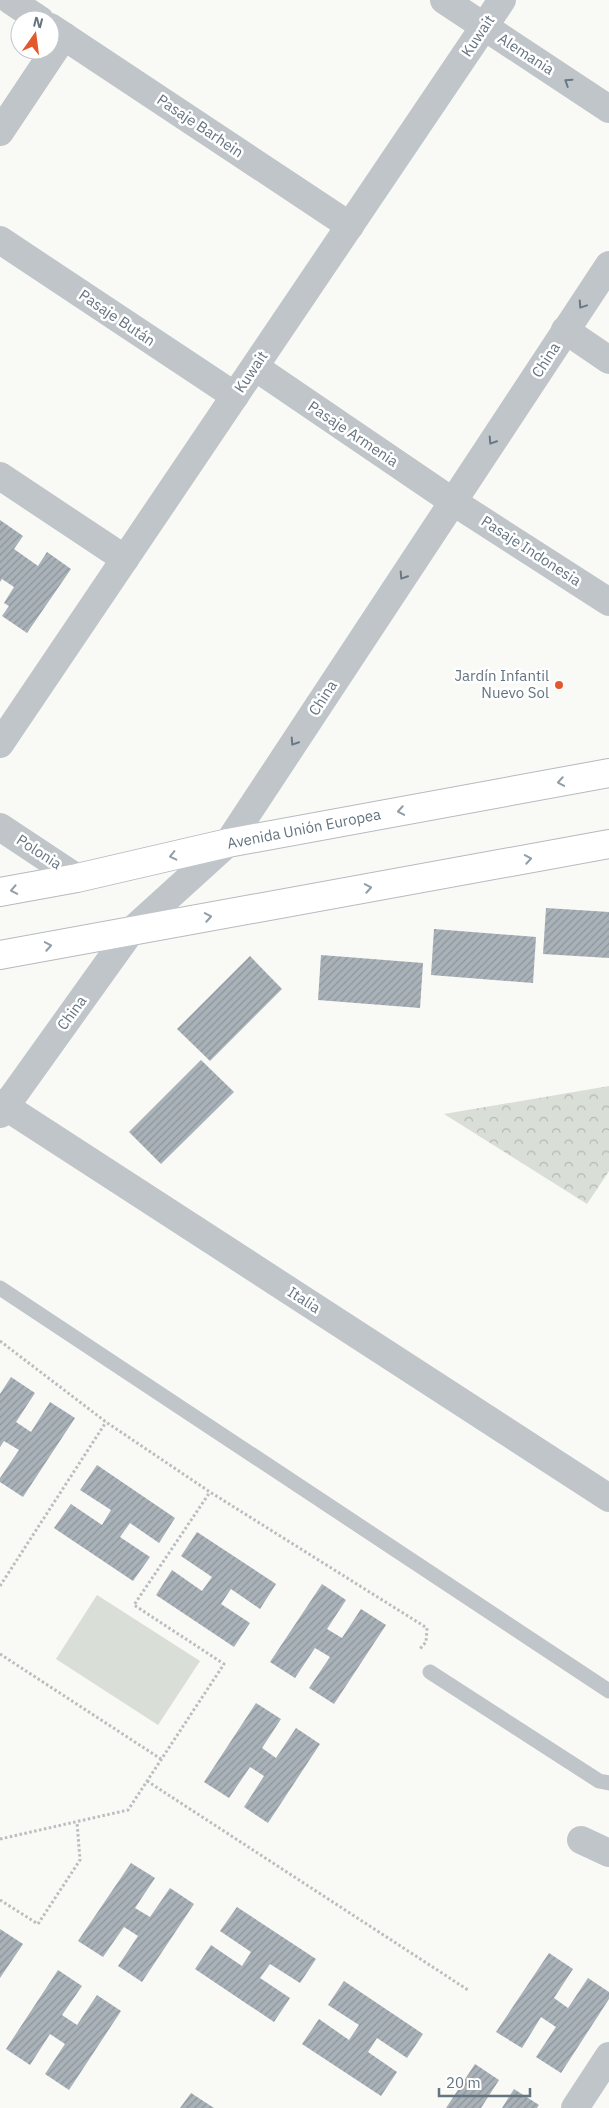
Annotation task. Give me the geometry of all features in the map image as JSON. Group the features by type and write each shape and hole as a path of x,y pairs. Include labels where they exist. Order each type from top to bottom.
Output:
{"street":[{"path":"10,0 25,10"},
{"name":"Alemania","path":"444,0 609,109"},
{"name":"Kuwait","path":"0,744 502,0"},
{"name":"Pasaje Barhein","path":"60,34 350,226"},
{"path":"0,132 41,60"},
{"name":"Pasaje Bután","path":"0,240 234,396"},
{"name":"China","path":"2,1108 131,931 228,843 609,265"},
{"path":"565,330 609,360"},
{"name":"Pasaje Armenia","path":"255,367 452,501"},
{"path":"0,476 125,559"},
{"name":"Pasaje Indonesia","path":"452,501 609,602"},
{"name":"Avenida Unión Europea","path":"0,892 77,878 228,843 609,773"},
{"name":"Polonia","path":"0,827 77,878"},
{"path":"0,955 609,844"},
{"name":"Italia","path":"2,1108 609,1498"},
{"path":"581,1840 609,1853"},
{"path":"575,2108 609,2056"}],"lane":[{"path":"0,1288 609,1690"},
{"path":"430,1672 599,1781 609,1783"}],"path":[{"path":"0,1341 106,1422 210,1492 427,1628 426,1642 417,1653 417,1661 430,1672"},
{"path":"0,1586 106,1422"},
{"path":"0,1839 128,1810 224,1664 134,1605 210,1492"},
{"path":"0,1654 161,1759"},
{"path":"147,1782 468,1990"},
{"path":"0,1900 38,1924 80,1860 76,1822"}],"green space":[{"path":"609,1086 609,1171 587,1204 444,1114"},
{"path":"97,1595 200,1661 158,1725 56,1659"}],"building":[{"path":"0,520 23,536 14,549 38,566 47,552 71,569 27,633 2,616 9,606 4,603 14,587 2,579 0,582"},
{"path":"546,908 609,912 609,958 543,954"},
{"path":"434,929 536,937 533,983 431,975"},
{"path":"321,955 423,963 420,1008 318,1000"},
{"path":"250,956 282,989 210,1061 177,1029"},
{"path":"201,1060 234,1092 161,1164 129,1132"},
{"path":"11,1377 35,1393 16,1422 31,1432 50,1402 75,1418 23,1497 0,1482 0,1478 19,1450 4,1441 0,1447 0,1394"},
{"path":"97,1465 175,1518 159,1543 130,1523 120,1537 150,1557 133,1581 54,1528 71,1504 102,1525 111,1510 80,1490"},
{"path":"197,1532 276,1584 260,1609 231,1589 221,1604 250,1623 234,1647 156,1595 172,1570 202,1591 212,1577 181,1556"},
{"path":"322,1584 346,1600 327,1629 342,1638 361,1609 386,1625 334,1704 309,1688 330,1657 315,1648 295,1678 270,1662"},
{"path":"256,1703 281,1719 262,1748 276,1758 296,1728 320,1744 268,1823 244,1807 264,1776 250,1767 229,1798 204,1782"},
{"path":"131,1863 155,1878 135,1908 150,1917 170,1888 194,1904 142,1982 118,1966 138,1936 124,1927 103,1957 78,1941"},
{"path":"237,1907 316,1959 300,1983 270,1964 260,1978 290,1998 274,2022 195,1969 211,1945 242,1966 251,1952 220,1931"},
{"path":"0,1929 23,1944 0,1978"},
{"path":"549,1953 573,1969 554,1998 568,2008 588,1978 609,1992 609,1999 561,2073 536,2057 556,2027 541,2017 522,2048 496,2032"},
{"path":"58,1970 82,1986 62,2015 77,2025 97,1995 121,2011 69,2090 45,2074 65,2044 50,2034 30,2065 6,2049"},
{"path":"344,1981 423,2034 407,2058 377,2038 368,2052 397,2072 381,2096 302,2044 319,2019 349,2040 359,2025 328,2005"},
{"path":"475,2064 499,2080 481,2108 446,2108"},
{"path":"514,2089 539,2105 537,2108 502,2108"},
{"path":"191,2093 214,2108 180,2108"}],"place":[{"name":"Jardín Infantil Nuevo Sol","path":"559,685"}]}
